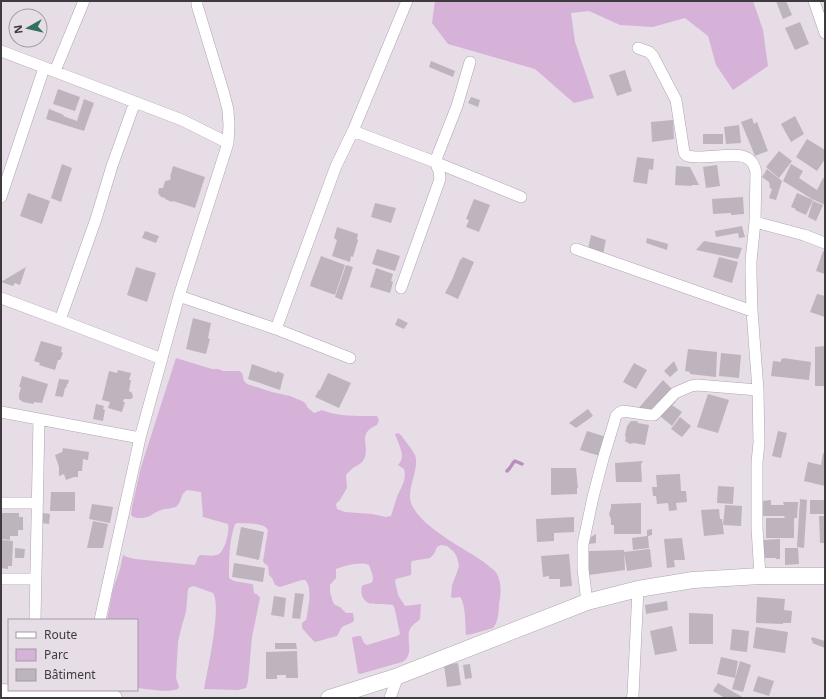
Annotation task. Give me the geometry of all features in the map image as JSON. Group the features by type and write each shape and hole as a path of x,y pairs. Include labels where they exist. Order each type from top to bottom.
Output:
{"main road":[{"path":"329,698 398,676 587,602 638,589 693,580 760,576 825,576"},
{"path":"1,692 85,693 114,698"}],"street":[{"path":"55,71 84,1"},
{"path":"100,619 140,438 180,296 228,143 228,110 197,1"},
{"path":"276,329 336,166 353,131 407,1"},
{"path":"814,1 825,33"},
{"path":"638,48 649,52 653,56 676,100 685,154 688,156 700,157 746,156 755,166 755,222 751,261 752,311 758,390 759,443 757,462 757,528 760,576"},
{"path":"1,51 182,120 228,143"},
{"path":"401,288 440,179 439,171 435,162 457,106 470,62"},
{"path":"1,197 44,68"},
{"path":"60,320 135,102"},
{"path":"353,131 522,197"},
{"path":"755,222 804,235 825,243"},
{"path":"576,249 752,311"},
{"path":"180,296 276,329 350,358"},
{"path":"1,298 162,360"},
{"path":"587,602 583,569 584,544 593,497 616,416 623,411 654,415 675,393 691,386 697,385 758,390"},
{"path":"1,412 140,438"},
{"path":"35,619 39,420"},
{"path":"1,503 37,503"},
{"path":"1,579 36,579"},
{"path":"634,697 638,589"},
{"path":"390,698 398,676"}],"green space":[{"path":"435,1 753,1 763,30 768,66 733,90 716,65 708,36 685,18 653,27 620,25 589,11 571,13 575,42 594,98 574,103 535,69 448,44 432,23"},
{"path":"176,358 212,369 239,371 242,373 244,381 247,384 290,396 302,401 314,413 322,410 342,415 377,416 379,420 377,425 367,432 365,437 366,451 363,461 346,475 347,488 336,504 337,509 345,512 372,514 386,517 391,516 405,477 404,469 398,465 402,454 395,434 398,433 401,435 415,455 416,466 410,497 411,503 416,512 433,529 484,562 497,574 500,581 501,593 496,623 493,628 466,635 462,600 460,597 451,597 452,585 459,566 457,557 447,546 441,545 437,547 434,554 430,558 412,561 411,575 396,579 395,581 398,595 405,606 421,604 420,619 412,626 409,632 408,656 402,662 360,674 358,673 353,637 361,636 364,643 367,645 400,634 393,605 370,603 363,598 361,593 362,586 371,583 373,580 369,565 348,565 336,569 336,578 330,585 330,592 333,602 346,613 353,613 354,620 353,622 342,627 337,636 315,642 302,628 302,623 306,620 309,602 309,588 307,583 305,580 302,580 280,587 275,585 269,575 268,566 263,561 268,530 266,527 259,525 238,523 235,524 230,544 229,578 234,581 252,584 254,593 260,598 252,637 246,688 238,690 204,689 215,625 215,600 213,593 194,586 188,589 186,612 178,642 176,678 179,687 178,689 163,691 138,688 138,619 107,619 113,589 123,555 135,559 195,565 200,555 210,556 221,552 225,544 228,531 228,524 203,517 201,492 187,490 183,493 180,502 174,508 161,510 144,518 133,517 131,515 132,507 141,467"}],"building":[{"path":"776,1 786,1 792,15 783,19"},
{"path":"800,22 809,44 795,50 785,28"},
{"path":"431,61 455,71 453,77 429,67"},
{"path":"625,70 632,91 617,96 609,75"},
{"path":"58,89 80,97 75,111 53,104"},
{"path":"471,97 480,100 478,107 468,103"},
{"path":"84,99 94,103 84,131 46,119 49,109 77,121"},
{"path":"795,116 804,134 791,142 781,124"},
{"path":"752,118 754,124 757,122 768,151 755,156 741,122"},
{"path":"673,120 674,139 652,142 651,122"},
{"path":"739,125 741,143 726,144 724,127"},
{"path":"703,134 723,134 723,144 703,144"},
{"path":"807,139 825,150 825,159 817,171 796,157"},
{"path":"779,151 792,161 779,178 766,167"},
{"path":"637,157 654,159 653,170 649,169 647,184 633,182"},
{"path":"62,164 72,168 61,202 51,198"},
{"path":"791,164 803,171 799,178 817,190 823,178 825,179 825,205 812,199 783,181"},
{"path":"717,165 720,186 706,188 703,167"},
{"path":"173,166 205,177 195,208 173,201 172,202 161,197 158,193 159,188 163,188 165,181 170,180"},
{"path":"676,166 690,167 699,185 675,185"},
{"path":"767,169 782,181 776,200 769,198 772,189 770,188 769,182 762,177"},
{"path":"28,193 50,201 42,224 20,216"},
{"path":"797,193 813,200 806,215 791,207"},
{"path":"743,197 744,214 713,214 712,199"},
{"path":"474,199 490,205 479,232 466,227 469,220 466,219"},
{"path":"813,201 823,205 816,221 808,217"},
{"path":"375,203 396,208 391,223 371,217"},
{"path":"742,226 745,237 739,238 738,233 716,237 715,231"},
{"path":"337,227 358,234 358,240 350,262 332,256 337,240 334,238"},
{"path":"145,231 159,236 156,243 142,238"},
{"path":"591,235 606,240 603,254 588,249"},
{"path":"647,238 668,244 667,250 646,243"},
{"path":"704,241 742,248 738,259 696,250"},
{"path":"377,249 400,256 395,271 372,264"},
{"path":"823,251 825,252 825,274 816,271"},
{"path":"321,256 345,265 335,295 310,286"},
{"path":"463,257 474,262 458,299 445,293 460,260"},
{"path":"719,257 738,262 732,283 713,277"},
{"path":"346,265 353,267 342,300 335,297"},
{"path":"26,267 20,285 15,283 13,286 1,282"},
{"path":"136,267 156,273 147,302 127,295"},
{"path":"376,268 393,274 391,281 393,282 390,293 370,287"},
{"path":"817,294 825,296 825,317 810,312"},
{"path":"193,318 211,323 208,338 210,339 206,354 186,349"},
{"path":"398,318 408,323 404,329 395,325"},
{"path":"41,341 62,347 61,352 63,353 60,360 58,360 55,370 39,365 40,363 34,361"},
{"path":"825,346 825,386 815,386 815,347"},
{"path":"688,349 717,352 716,377 690,374 690,372 685,371"},
{"path":"721,353 741,355 739,378 719,376"},
{"path":"781,359 811,362 809,380 771,376 773,361 781,362"},
{"path":"674,361 678,370 670,377 664,371"},
{"path":"634,363 647,370 636,389 623,382"},
{"path":"252,364 284,374 280,390 248,379"},
{"path":"118,370 131,373 129,380 131,380 129,391 132,393 133,397 131,399 124,399 123,402 125,402 122,412 108,408 110,402 102,400 109,371 117,373"},
{"path":"328,373 351,383 339,408 315,397"},
{"path":"22,376 48,384 42,403 34,402 33,404 23,402 19,399 21,387 19,387"},
{"path":"59,379 69,380 63,397 55,396"},
{"path":"663,380 673,390 654,411 636,411"},
{"path":"708,394 729,400 718,433 697,427"},
{"path":"672,399 676,402 672,405 682,412 672,426 660,416"},
{"path":"96,404 104,406 103,409 105,410 103,421 93,419"},
{"path":"588,409 593,416 576,428 569,423"},
{"path":"680,417 691,426 682,437 671,429"},
{"path":"631,421 637,421 638,423 649,425 645,445 634,443 630,444 625,441 627,426"},
{"path":"587,431 606,437 600,456 580,450"},
{"path":"778,431 787,433 781,458 772,456"},
{"path":"63,448 89,452 88,460 83,459 82,471 78,471 78,477 66,480 64,474 59,476 59,467 55,455 62,452"},
{"path":"823,453 825,454 825,486 804,481 808,462 821,465"},
{"path":"643,461 641,464 642,482 616,482 615,463"},
{"path":"551,468 576,468 578,488 577,494 551,495"},
{"path":"680,474 681,491 686,491 687,502 676,503 677,510 669,511 668,503 657,504 656,496 653,496 652,487 657,487 656,475"},
{"path":"718,486 734,487 733,504 717,503"},
{"path":"51,492 75,492 75,511 50,511"},
{"path":"800,499 807,500 804,548 797,547"},
{"path":"771,500 771,505 784,505 783,502 798,502 797,518 794,518 794,538 766,538 766,518 785,518 784,516 762,516 762,501"},
{"path":"810,500 825,500 825,514 810,514"},
{"path":"641,503 641,534 614,534 614,525 611,525 609,514 611,504"},
{"path":"92,504 113,507 110,523 89,519"},
{"path":"725,505 742,506 741,526 723,525"},
{"path":"719,509 724,534 704,536 701,510"},
{"path":"1,513 19,513 19,517 23,517 23,530 18,530 18,536 10,536 10,540 1,539"},
{"path":"43,513 50,514 49,524 42,523"},
{"path":"819,516 825,516 825,543 820,543"},
{"path":"574,517 574,532 554,533 554,541 537,542 536,519"},
{"path":"93,521 108,524 103,548 87,548"},
{"path":"241,527 264,532 259,560 236,555"},
{"path":"652,529 652,535 648,536 649,548 633,550 632,538 647,536 647,530"},
{"path":"596,534 596,543 589,544 591,537"},
{"path":"682,538 685,560 674,560 675,567 667,568 664,539"},
{"path":"780,539 780,559 763,558 762,540"},
{"path":"1,540 13,541 12,566 8,566 8,569 1,568"},
{"path":"15,548 25,549 24,558 15,558"},
{"path":"785,548 798,548 799,564 785,565"},
{"path":"650,549 652,567 627,571 624,552"},
{"path":"624,550 625,570 589,575 589,551"},
{"path":"569,554 572,586 560,587 560,579 549,579 549,576 543,577 541,556"},
{"path":"234,563 265,568 263,582 232,577"},
{"path":"295,593 304,594 300,619 292,618"},
{"path":"274,596 286,598 284,617 271,615"},
{"path":"757,597 785,599 784,610 792,611 791,623 756,623"},
{"path":"667,601 668,610 646,614 645,605"},
{"path":"689,613 713,614 713,644 689,644"},
{"path":"672,626 677,651 655,655 650,631"},
{"path":"756,627 788,632 785,653 753,648"},
{"path":"732,629 749,631 747,652 730,650"},
{"path":"812,637 825,641 825,648 812,643"},
{"path":"275,643 296,643 297,649 275,649"},
{"path":"297,651 298,678 286,678 286,675 277,675 277,679 266,679 266,652"},
{"path":"721,657 738,661 735,678 717,674"},
{"path":"740,661 751,665 743,692 732,689"},
{"path":"458,663 461,685 447,687 444,665"},
{"path":"470,664 472,678 465,679 463,665"},
{"path":"758,676 774,681 769,696 753,691"},
{"path":"718,683 744,698 725,698 713,691"}],"waterway":[{"path":"507,471 515,461 522,464"}]}
